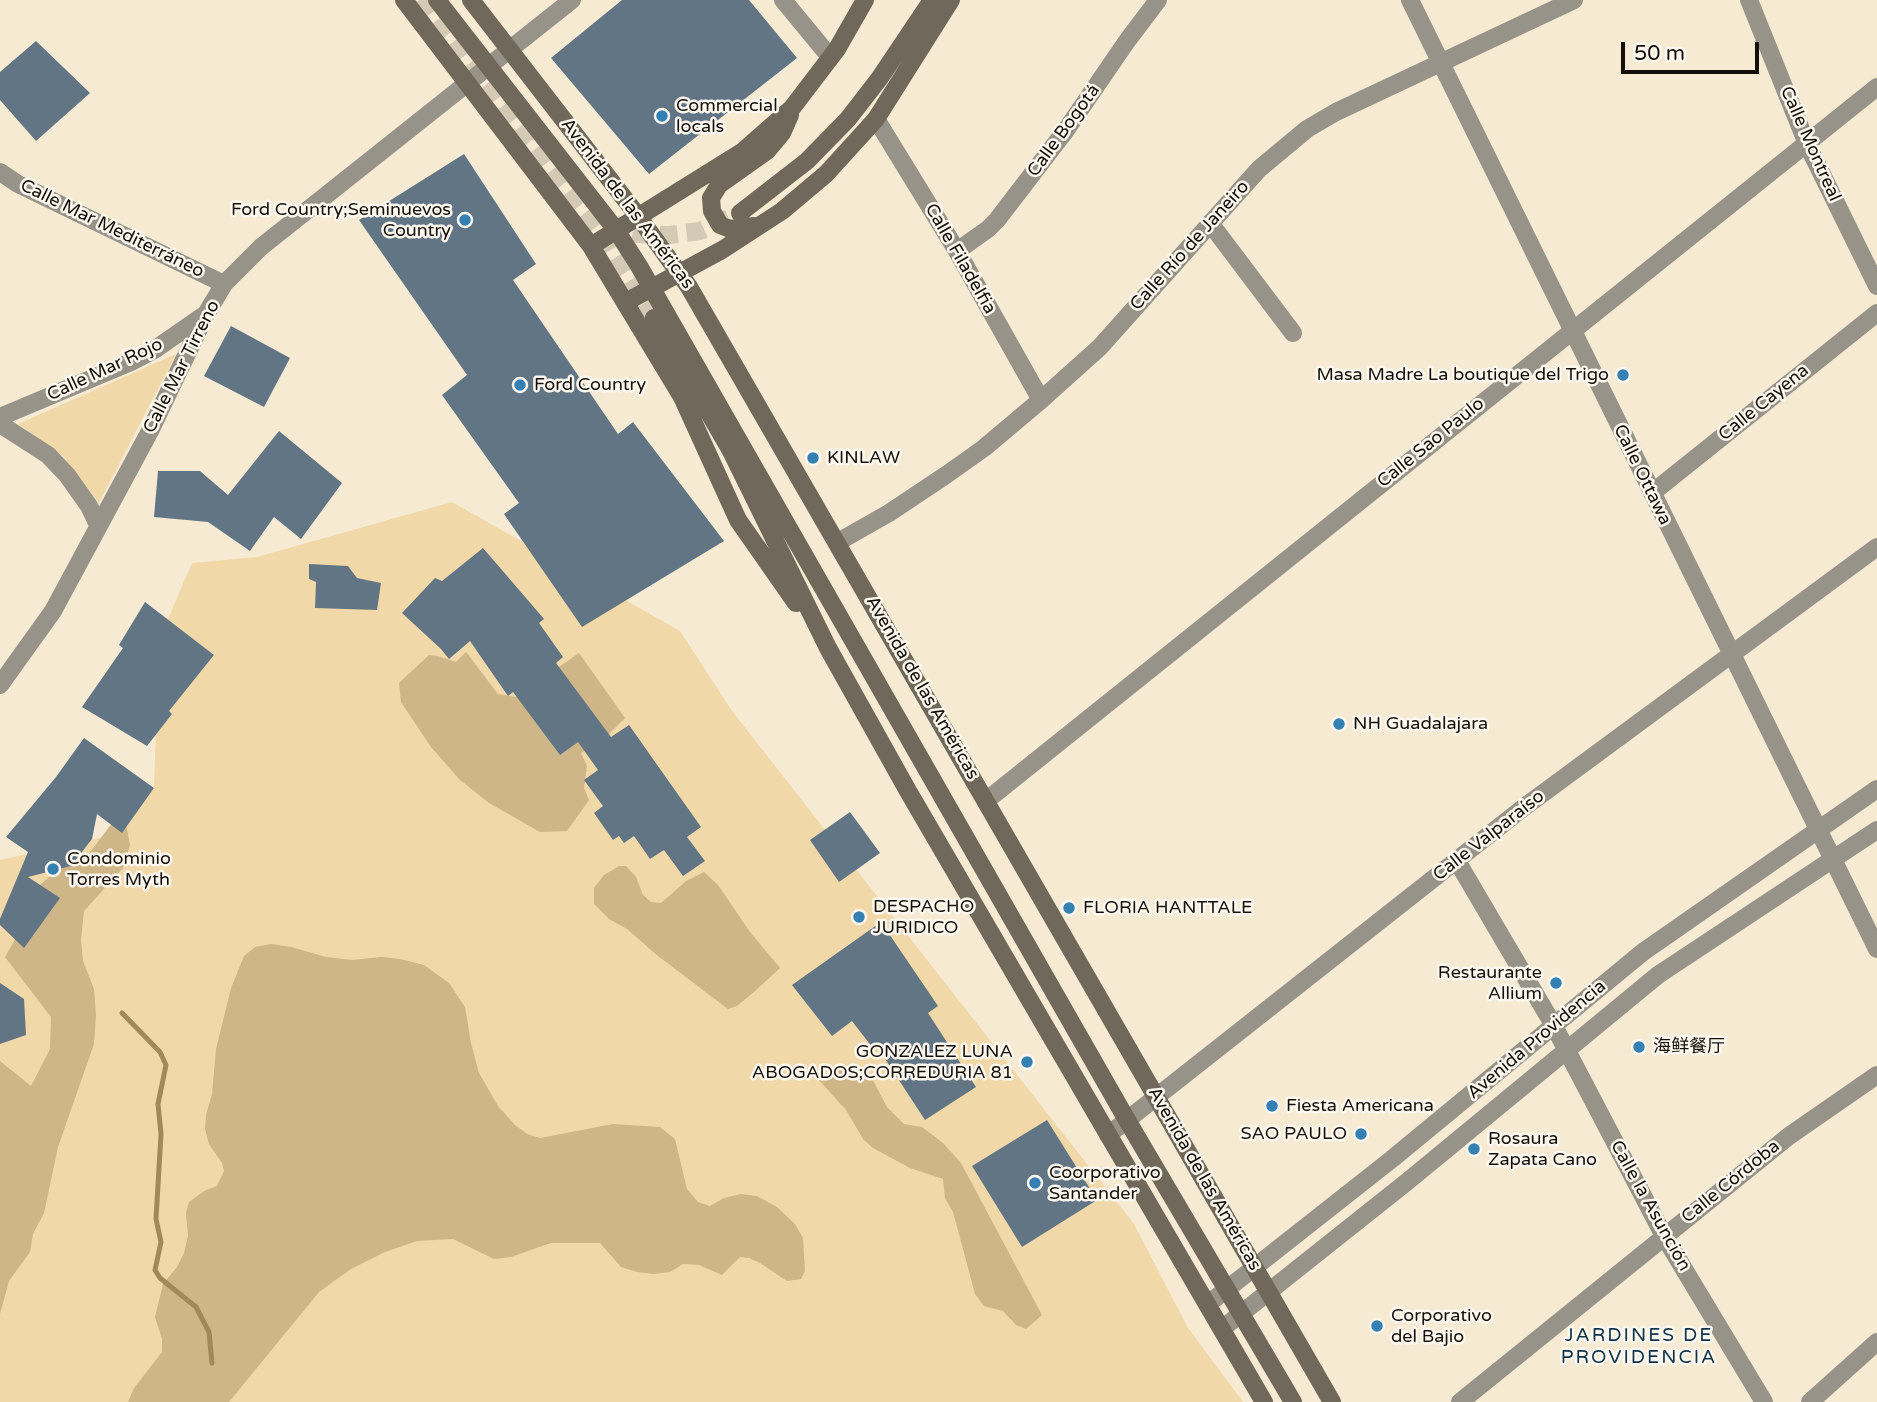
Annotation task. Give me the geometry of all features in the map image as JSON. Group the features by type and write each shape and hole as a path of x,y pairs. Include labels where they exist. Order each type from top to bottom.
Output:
{"main road":[{"path":"404,0 591,246 682,397 738,520 828,648"},
{"name":"Avenida de las Américas","path":"437,0 616,230 652,288 1127,1120 1293,1402"},
{"name":"Avenida de las Américas","path":"471,0 680,273 987,800 1332,1402"},
{"path":"591,246 742,152 792,108 830,57 865,0"},
{"path":"740,213 807,161 848,119 932,0"},
{"path":"626,302 762,224 826,174 876,119 951,0"},
{"path":"762,224 737,229 720,225 714,217 711,198 719,185 759,158 774,143 782,133 792,108"},
{"path":"654,318 732,451 828,648 933,834 1264,1402"}],"street":[{"name":"Calle Mar Tirreno","path":"0,685 53,611 150,431 205,314 224,284 261,247 572,0"},
{"path":"783,0 830,57"},
{"name":"Calle Bogotá","path":"957,251 997,220 1066,130 1126,41 1158,0"},
{"name":"Calle Ottawa","path":"1410,0 1877,949"},
{"name":"Calle Río de Janeiro","path":"838,542 889,513 946,475 984,448 1041,400 1100,347 1259,169 1307,129 1336,112 1574,0"},
{"name":"Calle Montreal","path":"1749,0 1807,144 1877,285"},
{"name":"Calle Sao Paulo","path":"987,800 1877,87"},
{"name":"Calle Filadelfia","path":"876,119 957,251 1041,400"},
{"name":"Calle Mar Mediterráneo","path":"0,172 18,184 224,284"},
{"path":"1210,223 1293,333"},
{"name":"Calle Cayena","path":"1651,493 1877,313"},
{"name":"Calle Mar Rojo","path":"0,417 142,356 179,334 205,314"},
{"path":"0,424 48,455 67,475 89,506 98,525"},
{"name":"Calle Valparaíso","path":"1108,1135 1523,808 1877,547"},
{"name":"Avenida Providencia","path":"1208,1304 1392,1160 1643,952 1877,789"},
{"name":"Avenida Providencia","path":"1223,1328 1658,975 1877,830"},
{"name":"Calle la Asunción","path":"1457,861 1554,1026 1664,1236 1764,1402"},
{"name":"Calle Córdoba","path":"1460,1402 1789,1136 1877,1075"},
{"path":"1810,1402 1877,1342"}],"shaded area":[{"path":"176,354 99,503 63,456 18,424"},
{"path":"452,502 680,631 732,711 1134,1224 1188,1328 1243,1402 0,1402 0,860 122,833 154,788 159,640 192,563 257,557"},
{"path":"466,652 498,694 516,697 579,653 625,718 607,736 581,753 587,766 584,788 589,800 567,831 540,832 489,803 459,779 431,747 401,702 399,683 429,655 456,662"},
{"path":"116,818 126,824 130,845 123,868 84,911 81,940 83,961 94,989 94,1044 58,1147 44,1213 33,1234 30,1252 9,1281 0,1314 0,1061 31,1086 50,1049 51,1017 5,957 26,920 33,891 63,865 87,856"},
{"path":"619,866 626,866 636,877 643,895 651,902 661,903 686,881 704,872 718,885 750,932 780,968 737,1006 728,1009 627,929 609,919 594,904 594,888 604,875"},
{"path":"271,944 326,957 352,960 381,957 424,965 449,983 465,1007 479,1073 498,1106 515,1125 527,1134 540,1138 613,1124 660,1127 675,1139 687,1189 698,1202 710,1206 724,1198 741,1194 757,1196 777,1207 795,1224 803,1238 805,1271 801,1279 787,1281 760,1263 740,1257 722,1275 699,1265 683,1264 670,1272 637,1272 621,1267 600,1243 551,1243 511,1257 494,1259 453,1239 417,1241 385,1252 351,1269 319,1292 229,1402 128,1402 134,1388 162,1352 162,1339 155,1317 163,1284 184,1253 188,1236 186,1213 189,1202 204,1191 217,1186 224,1171 222,1163 209,1144 205,1129 212,1094 216,1049 231,988 244,956 255,947"},
{"path":"850,1064 868,1071 887,1107 904,1124 922,1127 943,1143 961,1163 1042,1315 1026,1329 1016,1325 1003,1311 984,1306 975,1294 953,1212 945,1198 943,1179 910,1168 873,1148 863,1139 846,1110 819,1080"}],"building":[{"name":"Commercial locals","path":"622,0 749,0 797,58 649,174 551,58"},
{"path":"36,41 90,93 36,141 0,100 0,72"},
{"name":"Ford Country","path":"464,154 536,264 513,280 618,434 633,422 724,541 582,627 504,514 519,503 442,395 467,375 359,220"},
{"path":"231,326 290,358 264,407 204,376"},
{"path":"279,431 342,483 301,539 274,517 250,551 208,522 154,517 158,471 200,471 228,495"},
{"path":"483,548 544,619 539,623 563,657 556,663 611,737 629,725 701,827 687,837 705,861 683,876 664,850 650,859 634,836 624,843 619,836 613,840 594,813 603,806 584,780 598,770 578,742 560,755 513,692 508,696 470,641 449,659 402,613 435,578 442,581"},
{"path":"309,564 348,566 357,578 381,583 377,610 315,608 316,582 309,579"},
{"path":"145,602 214,655 169,711 172,714 147,746 82,707 123,648 119,645"},
{"path":"84,738 154,788 122,833 97,814 92,839 71,866 28,877 60,898 24,948 0,925 0,919 28,852 6,837 56,777"},
{"path":"850,812 880,853 839,882 810,840"},
{"path":"881,922 938,1006 928,1013 976,1087 925,1120 876,1045 872,1047 852,1021 832,1036 792,985"},
{"path":"0,983 24,999 26,1035 0,1044"},
{"name":"Coorporativo Santander","path":"1047,1120 1097,1200 1022,1247 972,1166"}],"waterway":[{"path":"122,1013 160,1052 166,1065 158,1104 161,1134 156,1219 161,1242 155,1270 160,1278 196,1307 209,1332 212,1363"}],"tunnel":[{"path":"419,0 608,247 654,318"},
{"path":"607,225 638,234 669,235 700,231 740,213"}],"place":[{"name":"Commercial locals","path":"662,116"},
{"name":"Ford Country;Seminuevos Country","path":"465,220"},
{"name":"Masa Madre La boutique del Trigo","path":"1623,375"},
{"name":"Ford Country","path":"520,385"},
{"name":"KINLAW","path":"813,458"},
{"name":"NH Guadalajara","path":"1339,724"},
{"name":"Condominio Torres Myth","path":"53,869"},
{"name":"FLORIA HANTTALE","path":"1069,908"},
{"name":"DESPACHO JURIDICO","path":"859,917"},
{"name":"Restaurante Allium","path":"1556,983"},
{"name":"海鲜餐厅","path":"1639,1047"},
{"name":"GONZALEZ LUNA ABOGADOS;CORREDURIA 81","path":"1027,1062"},
{"name":"Fiesta Americana","path":"1272,1106"},
{"name":"SAO PAULO","path":"1361,1134"},
{"name":"Rosaura Zapata Cano","path":"1474,1149"},
{"name":"Coorporativo Santander","path":"1035,1183"},
{"name":"Corporativo del Bajio","path":"1377,1326"}],"district":[{"name":"JARDINES DE PROVIDENCIA","path":"1639,1347"}]}
